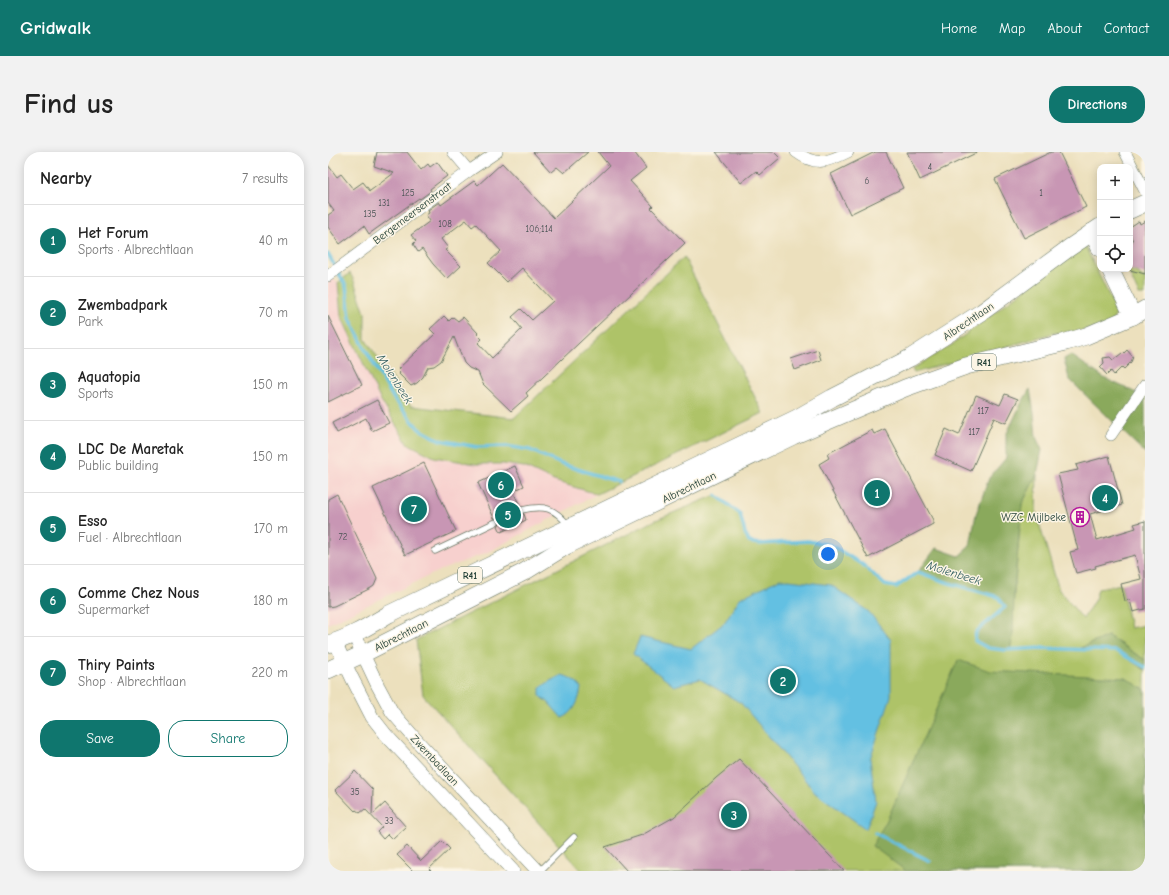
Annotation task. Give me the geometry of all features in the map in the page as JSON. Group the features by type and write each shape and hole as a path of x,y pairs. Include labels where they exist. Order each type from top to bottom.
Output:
{"main road":[{"path":"1133,209 1145,203"},
{"name":"Albrechtlaan","path":"332,643 375,623 389,614 796,418 910,358 982,312 1096,229"},
{"path":"1112,272 1139,313"},
{"name":"Albrechtlaan","path":"328,670 363,654 524,572 566,546 793,436 905,388 961,368 1086,336 1139,313"}],"street":[{"path":"453,152 468,171"},
{"name":"Bergemeersenstraat","path":"328,276 468,171 497,152"},
{"path":"797,152 812,161 829,161 848,152"},
{"path":"1125,152 1145,191"},
{"path":"1111,435 1145,385"},
{"name":"Zwembadlaan","path":"353,633 392,712 419,743 539,871"},
{"name":"Zwembadlaan","path":"332,643 345,663 372,717 387,736 513,871"},
{"path":"406,756 419,743"},
{"path":"468,823 478,825 522,871"}],"lane":[{"path":"522,510 534,507 545,507 554,510 570,527"},
{"path":"435,551 496,522"},
{"path":"539,871 574,838"}],"shaded area":[{"path":"328,276 338,283 341,316 380,399 407,443 434,457 476,464 504,464 524,467 554,481 597,494 486,553 439,571 328,624"}],"green space":[{"path":"1084,244 1117,312 1110,326 1083,331 1054,333 914,373 912,369 953,344"},
{"path":"684,257 763,413 597,494 554,481 524,467 504,464 476,464 434,457 407,443 380,399 341,316 338,283 350,273 365,313 365,339 411,406 514,418"},
{"path":"1133,271 1138,272 1140,276 1145,278 1145,295 1139,295 1128,272 1133,272"},
{"path":"1071,355 1104,378 1145,397 1145,453 1069,379 1064,359"},
{"path":"1030,389 1036,437 1042,450 1037,474 1022,504 1014,591 1013,637 1010,650 988,648 975,641 976,632 1005,607 999,597 949,583 918,572 936,548 959,556 970,546 976,514 989,478 1006,458 1006,435"},
{"path":"1037,474 1036,513 1059,590 1083,619 1095,599 1098,589 1121,584 1130,628 1145,625 1145,660 1108,636 1079,649 1116,651 1145,667 1145,871 582,871 423,695 416,640 656,520 716,495 740,514 749,542 759,544 808,541 831,545 863,565 885,585 896,587 918,572 949,583 998,597 1005,607 976,632 988,648 1009,650 1022,504"},
{"path":"1108,636 1145,660 1145,670 1116,651 1078,649"},
{"path":"958,660 990,671 1126,678 1145,690 1145,871 906,871 872,846 887,820"}],"water":[{"path":"780,579 831,585 869,612 891,640 891,696 870,759 876,801 866,829 815,792 741,703 700,679 674,686 633,654 640,637 691,649 724,623 740,598"},
{"path":"562,675 573,680 581,687 576,706 570,713 562,718 548,702 540,696 540,688"}],"building":[{"path":"377,152 407,152 421,170 428,164 430,167 437,162 447,176 430,189 431,191 369,234 364,226 340,244 328,227 328,215 334,211 328,203 328,165 337,177 341,174 353,189 363,182 370,191 394,173 374,166"},
{"path":"533,152 588,152 564,173 557,167 551,172"},
{"path":"598,152 634,152 646,168 630,181 653,206 651,208 685,243 526,393 528,396 511,411 483,384 478,372 469,368 464,363 454,337 441,361 434,366 428,367 423,377 411,386 398,373 400,371 398,369 435,334 430,329 444,316 449,321 453,317 458,321 463,317 478,333 477,334 482,339 478,343 492,358 522,329 512,317 521,309 532,320 553,301 522,268 507,282 488,263 501,251 476,224 472,227 466,220 441,239 448,248 445,250 461,266 447,279 422,249 418,252 413,244 416,241 411,235 430,221 426,215 429,213 428,210 439,202 441,205 474,181 478,185 502,163 554,218 609,166"},
{"path":"716,152 774,152 780,158 760,175 756,171 741,183"},
{"path":"875,152 886,152 903,188 850,214 831,174"},
{"path":"907,152 978,152 920,180"},
{"path":"1051,152 1059,152 1086,207 1024,238 995,179"},
{"path":"1139,221 1140,224 1145,221 1145,274 1133,271 1133,225"},
{"path":"328,316 362,385 328,402"},
{"path":"818,350 821,360 795,370 791,359"},
{"path":"1127,350 1133,357 1131,362 1124,369 1122,367 1114,375 1111,371 1107,375 1100,367 1104,363 1103,358 1110,357 1113,360"},
{"path":"1005,394 1018,399 1006,423 994,418 971,471 935,455 946,429 959,435 976,395 1000,405"},
{"path":"377,400 389,423 372,431 366,418 337,433 332,423"},
{"path":"885,429 933,520 933,524 868,558 819,464 829,458 827,454 872,430 874,434"},
{"name":"WZC Mijlbeke","path":"1109,456 1122,505 1090,514 1097,540 1136,528 1134,524 1145,521 1145,609 1133,612 1130,600 1125,601 1121,584 1141,579 1135,555 1076,573 1070,552 1078,550 1058,474 1078,470 1076,465"},
{"path":"424,463 456,531 405,555 373,488"},
{"path":"515,466 524,486 513,491 520,506 518,511 520,514 524,514 526,520 501,532 498,526 500,520 494,518 478,483"},
{"path":"337,494 377,579 374,586 371,588 334,606 328,607 328,499"},
{"path":"739,759 844,871 627,871 605,847 642,835 674,817"},
{"path":"355,771 373,790 372,815 385,803 406,827 393,839 388,834 383,839 377,832 382,827 365,809 360,813 356,810 355,811 335,790"},
{"path":"442,841 450,849 429,869 431,871 411,871 412,870 397,855 407,846 421,861"}],"waterway":[{"name":"Molenbeek","path":"328,254 346,286 350,318 365,349 394,399 419,429 440,440 477,447 506,446 530,450 561,464 619,482"},
{"name":"Molenbeek","path":"716,495 740,514 749,542 759,544 808,541 831,545 863,565 885,585 896,587 918,572 949,583 998,597 1005,607 976,632 975,641 988,648 1005,650 1042,648 1116,651 1145,667"},
{"path":"875,833 930,861"}],"place":[{"name":"Comme Chez Nous","path":"501,485"},
{"name":"Het Forum","path":"877,493"},
{"name":"LDC De Maretak","path":"1105,498"},
{"name":"Thiry Paints","path":"414,509"},
{"name":"Esso","path":"508,515"},
{"name":"WZC Mijlbeke","path":"1080,517"},
{"name":"Zwembadpark","path":"783,681"},
{"name":"Aquatopia","path":"734,815"}]}
